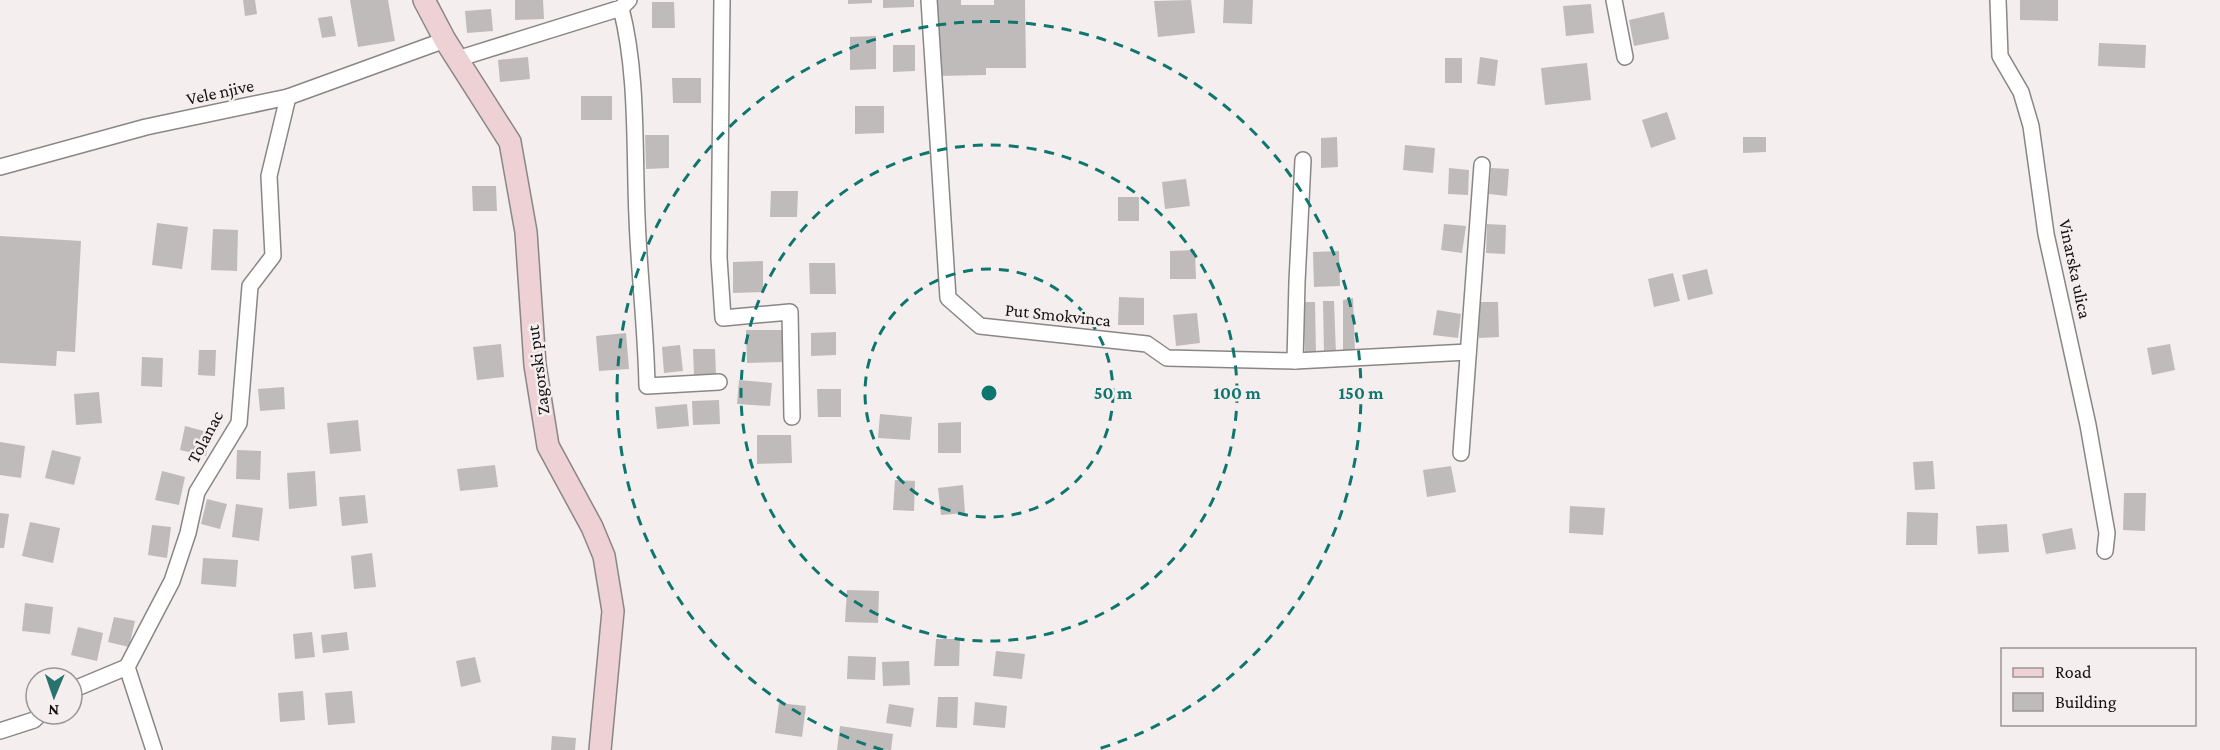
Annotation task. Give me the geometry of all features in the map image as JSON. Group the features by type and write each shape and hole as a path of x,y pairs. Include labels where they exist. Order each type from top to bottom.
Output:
{"main road":[{"name":"Zagorski put","path":"424,0 445,40 510,142 526,232 536,365 548,446 604,556 613,611 600,750"}],"street":[{"path":"722,0 719,258 723,318 790,312 792,417"},
{"name":"Put Smokvinca","path":"929,0 948,298 980,326 1147,344 1167,358 1295,362 1468,352"},
{"path":"1614,0 1625,57"},
{"name":"Vinarska ulica","path":"1998,0 2000,56 2021,92 2031,126 2046,234 2088,425 2107,533 2105,551"},
{"path":"457,59 625,4 634,111 637,220 646,330 647,386 719,382"},
{"name":"Vele njive","path":"0,167 146,127 288,97 445,40"},
{"name":"Tolanac","path":"127,667 172,581 188,533 197,492 239,423 250,286 273,256 269,176 288,97"},
{"path":"1295,362 1303,160"},
{"path":"1461,453 1482,165"},
{"path":"84,685 127,667 154,750"},
{"path":"0,731 24,723"}],"building":[{"path":"243,0 255,0 257,14 245,16"},
{"path":"350,0 388,0 395,41 358,47"},
{"path":"515,0 543,0 544,19 515,20"},
{"path":"848,0 872,0 872,3 848,4"},
{"path":"883,0 914,0 914,7 883,8"},
{"path":"936,0 961,0 961,5 994,5 994,0 1025,0 1026,68 986,68 986,75 937,76"},
{"path":"1191,0 1195,33 1158,37 1154,1"},
{"path":"1224,0 1253,0 1252,24 1223,23"},
{"path":"2020,0 2058,0 2058,21 2020,20"},
{"path":"652,2 674,2 675,28 652,28"},
{"path":"1591,4 1594,33 1566,36 1563,6"},
{"path":"491,9 493,31 467,33 465,11"},
{"path":"1664,12 1669,39 1634,46 1629,20"},
{"path":"332,16 336,36 322,38 318,18"},
{"path":"876,36 876,69 850,70 850,37"},
{"path":"2099,43 2146,45 2145,68 2098,66"},
{"path":"893,45 915,45 915,71 893,72"},
{"path":"528,57 530,79 500,82 498,60"},
{"path":"1480,57 1498,60 1495,86 1477,84"},
{"path":"1445,58 1462,58 1462,83 1445,83"},
{"path":"1587,63 1591,100 1545,105 1541,68"},
{"path":"672,78 701,78 701,103 673,103"},
{"path":"581,96 612,96 612,120 581,120"},
{"path":"855,106 884,106 884,133 855,134"},
{"path":"1667,112 1676,139 1651,148 1642,120"},
{"path":"645,135 669,135 669,168 646,169"},
{"path":"1337,137 1338,167 1321,168 1321,138"},
{"path":"1743,137 1766,137 1766,152 1743,153"},
{"path":"1405,145 1435,148 1433,173 1403,170"},
{"path":"1449,168 1469,170 1468,195 1448,194"},
{"path":"1491,168 1509,169 1507,196 1489,194"},
{"path":"1186,179 1190,206 1165,209 1162,182"},
{"path":"472,186 496,186 497,211 473,211"},
{"path":"771,191 798,191 797,217 770,217"},
{"path":"1118,197 1139,197 1139,221 1118,221"},
{"path":"157,223 188,227 182,269 152,265"},
{"path":"1444,224 1466,226 1462,253 1441,250"},
{"path":"1487,224 1506,225 1505,254 1486,253"},
{"path":"213,229 238,230 237,271 211,270"},
{"path":"0,236 81,241 75,352 57,351 56,366 0,363"},
{"path":"1195,250 1196,279 1170,279 1170,251"},
{"path":"1339,251 1340,286 1314,287 1313,252"},
{"path":"763,261 763,292 733,293 733,262"},
{"path":"809,263 835,263 836,294 810,294"},
{"path":"1707,269 1713,294 1688,300 1682,275"},
{"path":"1673,273 1680,301 1654,307 1648,279"},
{"path":"1119,297 1144,298 1144,325 1118,325"},
{"path":"1353,298 1355,353 1343,353 1343,300"},
{"path":"1323,301 1334,301 1336,354 1324,355"},
{"path":"1303,302 1315,302 1316,355 1305,355"},
{"path":"1477,302 1498,302 1499,337 1479,338"},
{"path":"1437,310 1461,314 1458,338 1433,335"},
{"path":"1197,313 1200,343 1176,346 1173,315"},
{"path":"746,330 782,330 783,362 747,363"},
{"path":"836,332 836,355 811,356 811,333"},
{"path":"626,333 629,369 599,371 596,336"},
{"path":"501,344 504,377 477,380 473,347"},
{"path":"2170,344 2175,370 2152,375 2147,348"},
{"path":"680,345 683,371 664,373 662,347"},
{"path":"693,349 715,349 716,375 694,376"},
{"path":"199,350 216,350 215,376 198,375"},
{"path":"142,357 163,358 162,387 141,386"},
{"path":"739,380 772,383 770,406 737,404"},
{"path":"284,387 285,409 260,411 258,389"},
{"path":"817,389 841,389 841,417 818,417"},
{"path":"99,392 102,423 76,425 74,394"},
{"path":"719,400 720,424 693,425 692,401"},
{"path":"687,404 689,426 657,429 655,407"},
{"path":"880,414 912,417 910,440 878,438"},
{"path":"358,420 361,451 330,454 327,423"},
{"path":"961,422 961,453 938,453 938,423"},
{"path":"185,426 211,433 206,456 180,450"},
{"path":"757,435 791,435 792,463 757,464"},
{"path":"0,442 25,446 21,478 0,475"},
{"path":"52,450 81,457 74,485 45,478"},
{"path":"237,450 261,451 260,480 236,479"},
{"path":"1933,461 1935,489 1915,490 1913,462"},
{"path":"495,465 498,487 460,491 457,469"},
{"path":"1451,466 1456,492 1427,497 1423,470"},
{"path":"162,471 185,477 179,505 155,500"},
{"path":"315,471 317,506 289,509 287,473"},
{"path":"895,480 915,481 914,511 893,510"},
{"path":"963,485 965,513 941,515 938,488"},
{"path":"2124,493 2146,493 2145,531 2123,530"},
{"path":"365,495 368,523 342,526 339,497"},
{"path":"207,499 227,504 220,529 201,524"},
{"path":"236,504 263,508 259,541 232,537"},
{"path":"1570,506 1605,508 1603,535 1569,533"},
{"path":"1907,512 1938,513 1937,545 1906,545"},
{"path":"0,513 9,514 4,548 0,548"},
{"path":"30,522 60,528 53,563 22,556"},
{"path":"2007,524 2009,552 1978,554 1976,526"},
{"path":"152,525 171,527 167,558 148,555"},
{"path":"2072,528 2076,549 2046,554 2042,534"},
{"path":"372,553 376,587 354,589 351,556"},
{"path":"203,558 238,560 236,587 201,584"},
{"path":"847,590 879,591 878,623 845,622"},
{"path":"25,603 53,607 50,634 22,631"},
{"path":"114,617 135,621 129,647 108,642"},
{"path":"78,627 103,633 97,661 71,655"},
{"path":"312,632 315,657 295,659 293,634"},
{"path":"347,632 349,650 323,653 321,635"},
{"path":"936,639 960,639 959,666 934,666"},
{"path":"996,651 1025,654 1022,679 993,676"},
{"path":"848,656 876,657 875,680 847,679"},
{"path":"475,657 481,682 461,687 456,661"},
{"path":"909,661 910,685 883,686 882,662"},
{"path":"303,691 305,720 280,722 278,693"},
{"path":"352,691 355,723 328,725 325,693"},
{"path":"938,697 958,697 957,728 936,727"},
{"path":"975,702 1007,706 1005,728 973,725"},
{"path":"779,703 806,706 802,737 775,733"},
{"path":"889,704 914,708 911,727 886,723"},
{"path":"840,726 893,734 891,750 837,750"},
{"path":"552,736 576,738 575,750 551,750"}]}
